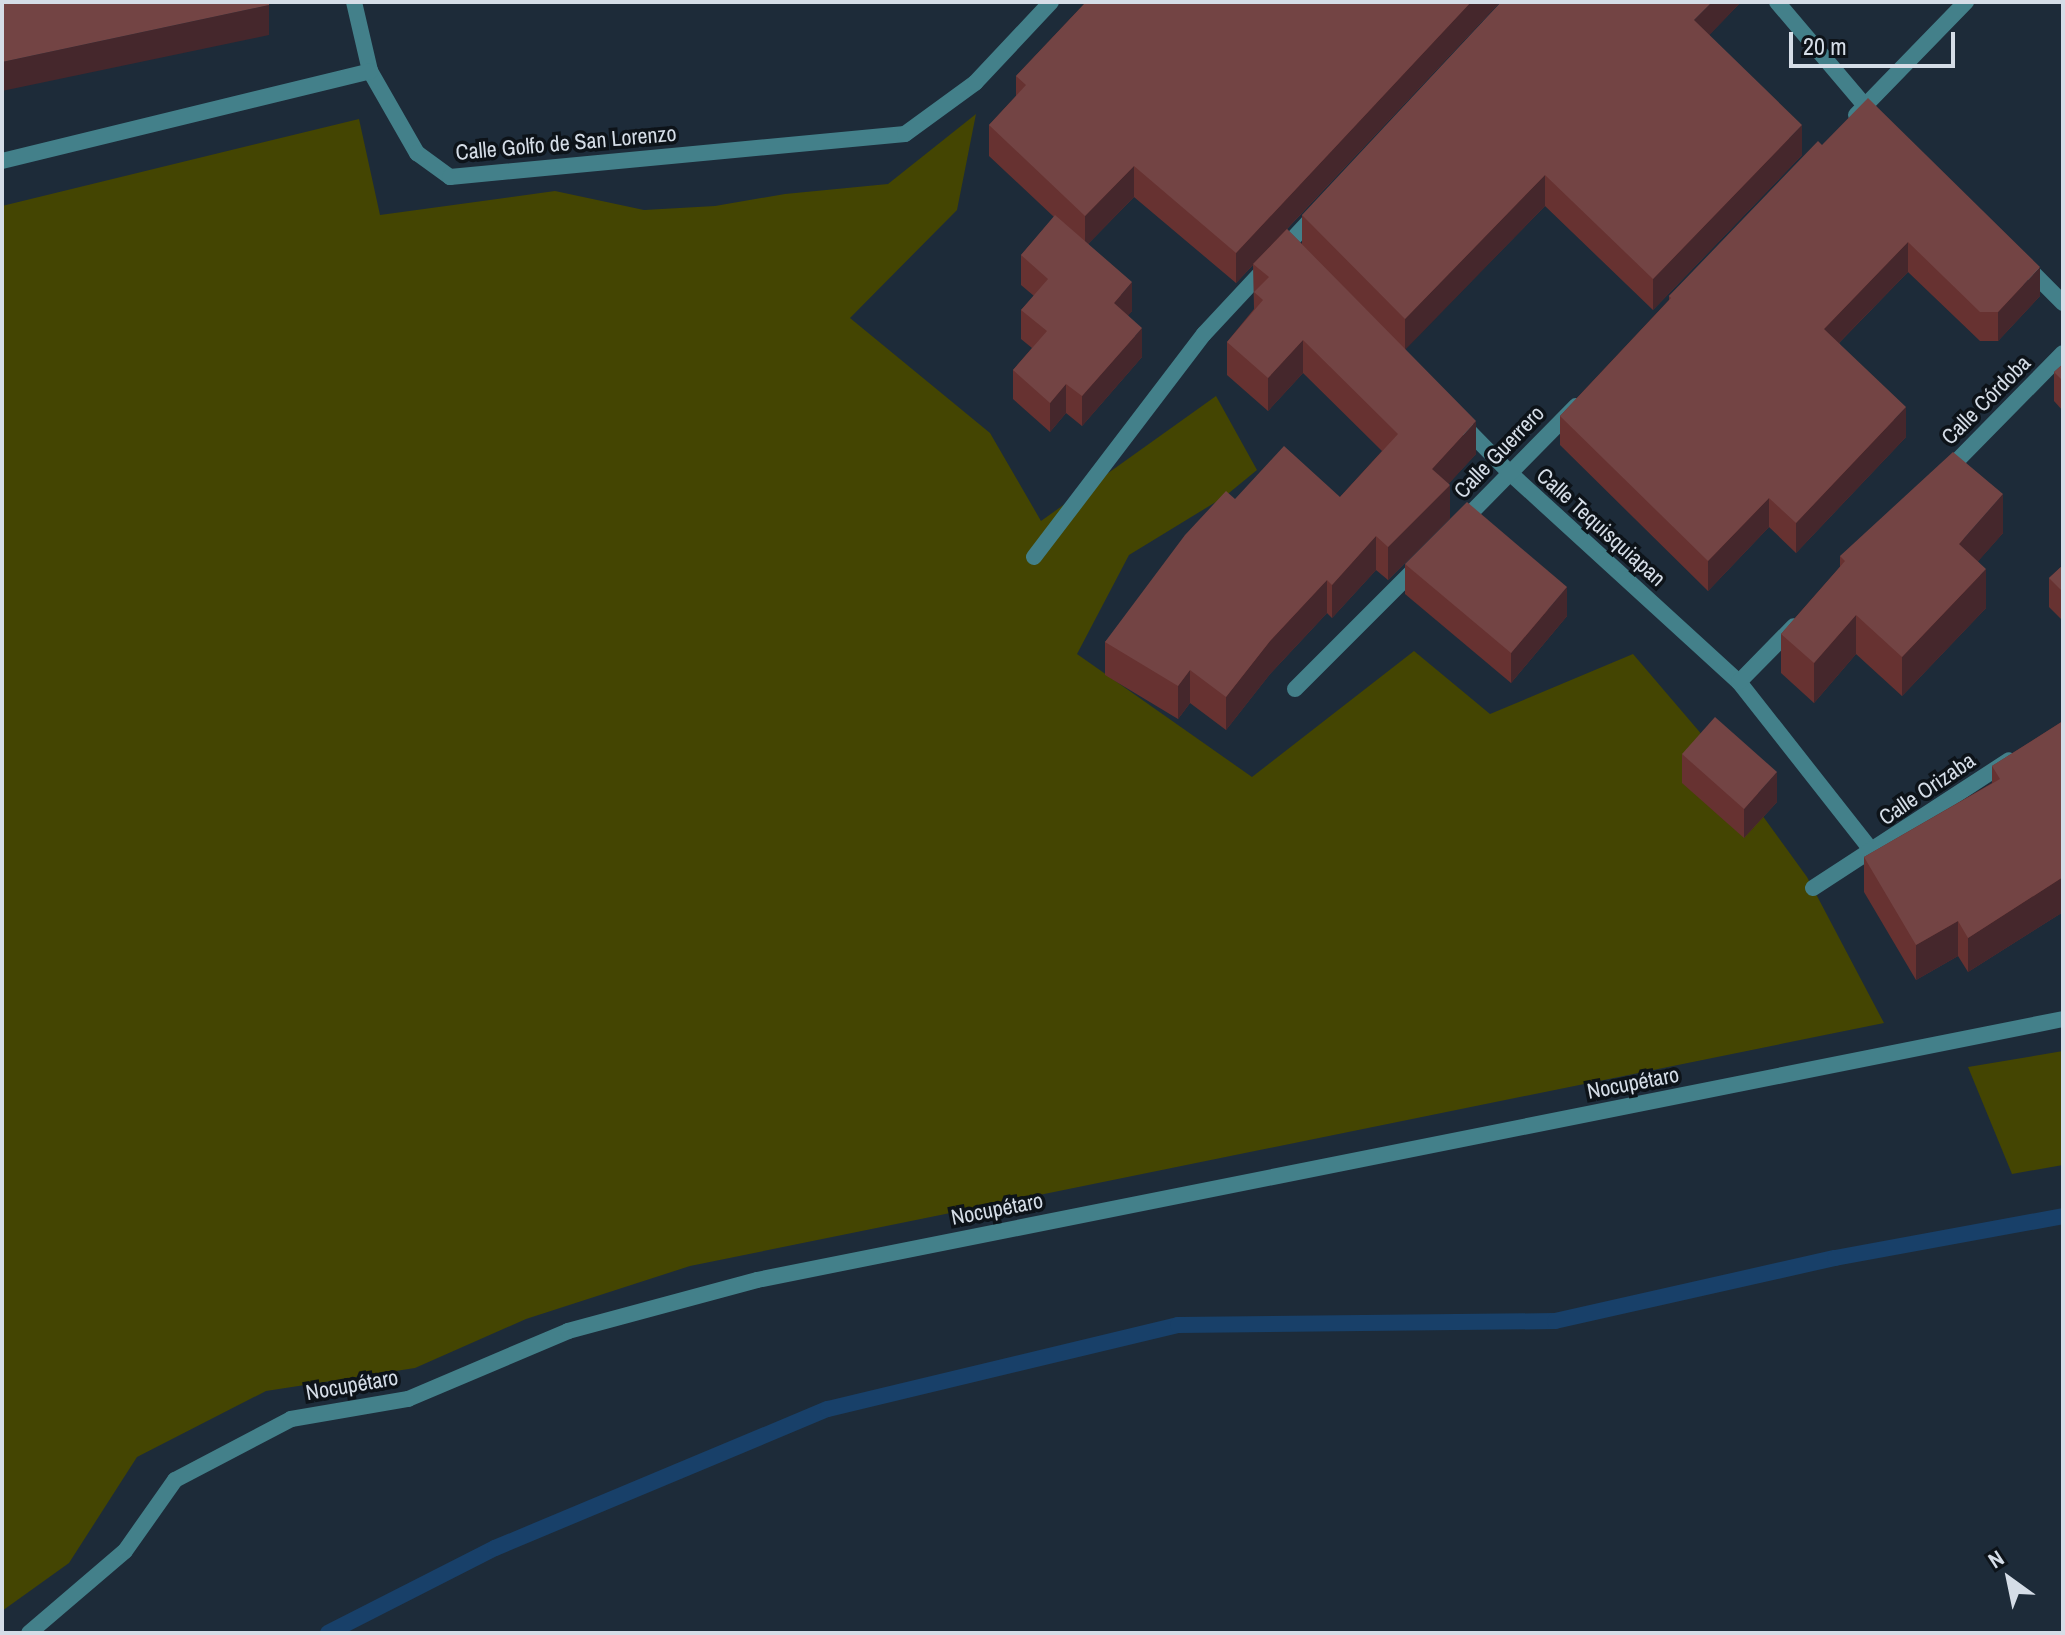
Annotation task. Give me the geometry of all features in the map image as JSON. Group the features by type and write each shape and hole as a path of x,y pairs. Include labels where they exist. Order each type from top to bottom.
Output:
{"street":[{"name":"Calle Golfo de San Lorenzo","path":"354,2 370,71 417,153 450,177 905,134 975,83 1051,2"},
{"path":"1777,2 1864,107 1886,128"},
{"path":"1842,130 1966,2"},
{"path":"2,161 370,71"},
{"path":"1034,557 1204,334 1292,251 1330,199"},
{"path":"2019,259 2063,303"},
{"name":"Calle Córdoba","path":"1929,489 2063,353"},
{"name":"Calle Guerrero","path":"1295,689 1588,393"},
{"name":"Calle Tequisquiapan","path":"1454,416 1510,473 1739,682 1872,851"},
{"path":"1739,682 1806,614"},
{"name":"Calle Orizaba","path":"1813,888 2025,750"},
{"name":"Nocupétaro","path":"29,1633 125,1551 175,1480 291,1419 408,1399 568,1331 757,1280 2063,1019"}],"shaded area":[{"path":"976,114 957,210 850,318 990,433 1041,521 1216,396 1257,470 1224,497 1129,555 1077,654 1252,777 1414,651 1490,714 1633,654 1715,750 1807,877 1884,1023 690,1266 526,1319 415,1368 266,1391 137,1457 69,1563 2,1611 2,206 359,119 380,215 555,191 644,210 715,206 785,194 888,184"},
{"path":"2063,1051 2063,1165 2012,1174 1968,1067"}],"building":[{"path":"2,2 269,2 269,5 2,62"},
{"path":"1086,2 1471,2 1236,253 1134,166 1085,216 989,125 1026,85 1016,76"},
{"path":"1501,2 1712,2 1694,20 1802,125 1653,279 1545,175 1405,319 1302,215"},
{"path":"1868,98 2040,267 1998,312 1980,312 1908,242 1824,329 1906,407 1796,523 1769,498 1708,561 1560,416 1671,298 1669,296 1818,141 1822,145"},
{"path":"1055,215 1132,282 1114,303 1142,328 1082,396 1066,384 1050,403 1013,370 1047,331 1021,310 1048,279 1021,255"},
{"path":"1287,229 1476,421 1432,469 1450,485 1388,547 1376,536 1332,585 1327,580 1270,641 1226,697 1190,670 1178,686 1105,642 1185,535 1226,491 1235,499 1284,446 1340,497 1398,434 1303,340 1268,378 1227,342 1263,300 1254,292 1269,277 1253,264"},
{"path":"2063,364 2063,381 2054,372"},
{"path":"1953,452 2003,494 1959,544 1986,569 1902,657 1856,615 1814,663 1781,634 1845,561 1840,556"},
{"path":"1467,502 1567,587 1511,653 1405,564"},
{"path":"2063,565 2063,592 2049,578"},
{"path":"1715,717 1777,772 1744,809 1682,754"},
{"path":"2063,721 2063,877 1968,938 1958,921 1916,945 1864,857 2000,779 1992,766"}],"waterway":[{"path":"328,1633 495,1548 828,1409 1178,1325 1555,1321 1835,1258 2063,1216"}]}
